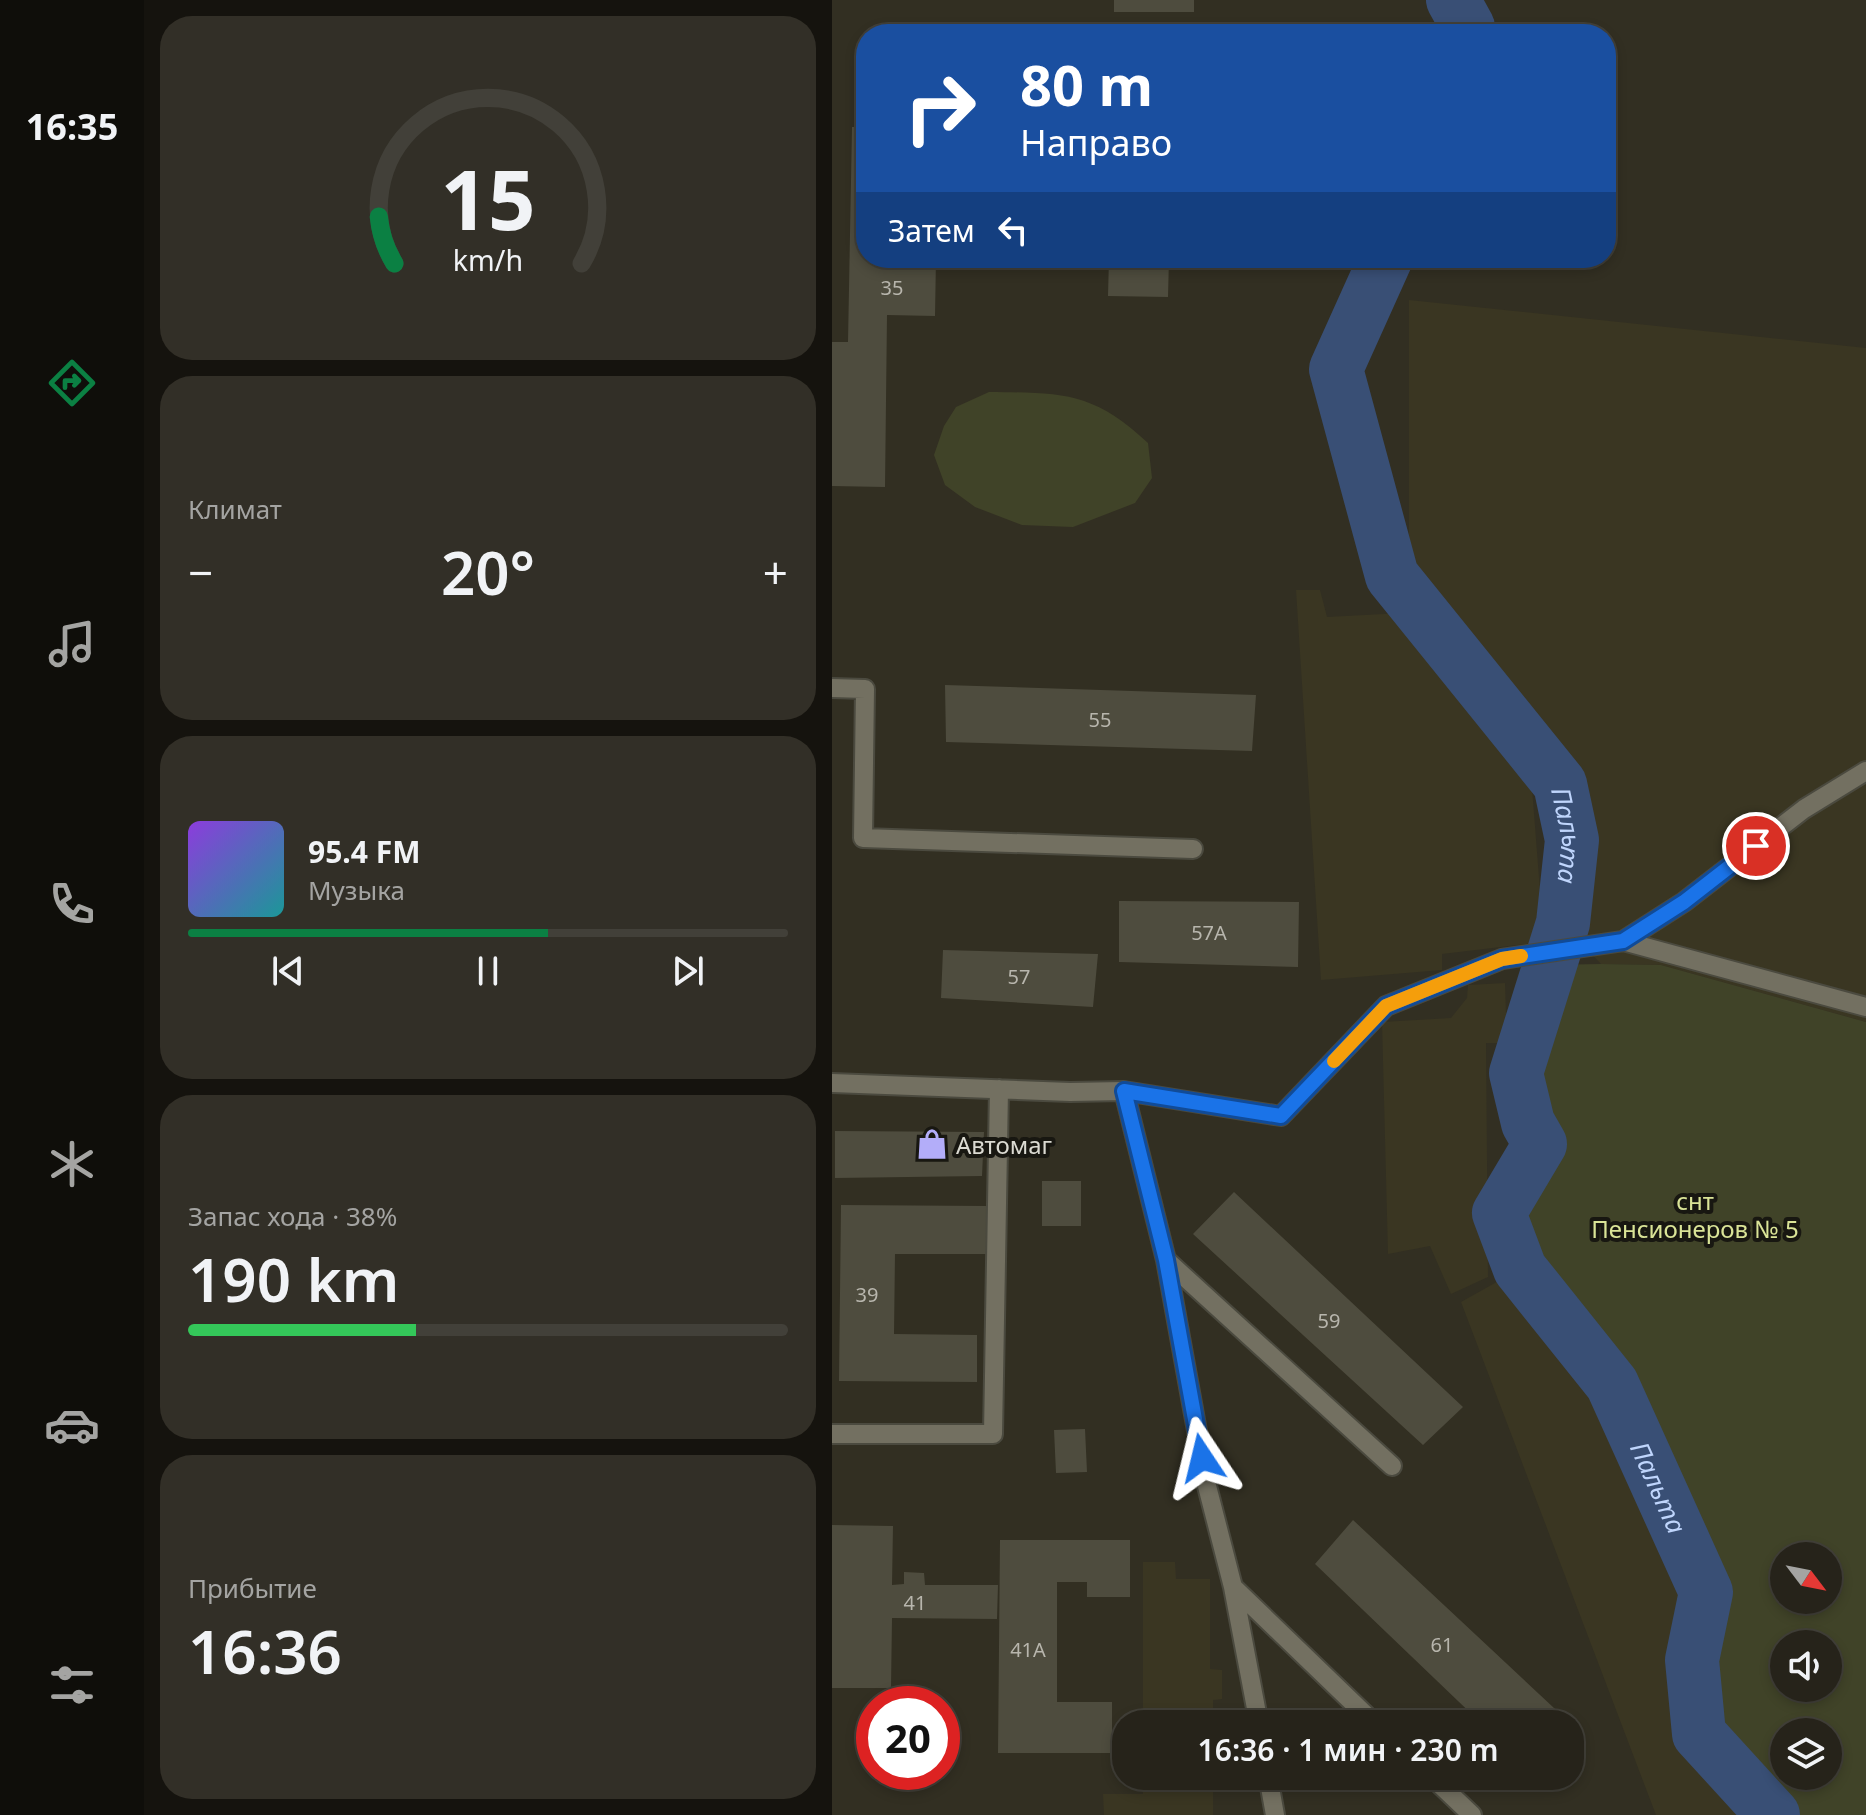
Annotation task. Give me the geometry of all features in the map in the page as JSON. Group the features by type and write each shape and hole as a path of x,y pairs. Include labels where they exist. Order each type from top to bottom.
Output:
{"lane":[{"path":"832,688 865,689 863,838 1193,849"},
{"path":"1623,941 1684,902 1804,809 1866,771"},
{"path":"832,1083 1124,1091 1281,1116 1386,1006 1502,959 1623,941 1866,1007"},
{"path":"832,1434 993,1434 999,1089"},
{"path":"1124,1091 1166,1260 1207,1486 1233,1587 1256,1710"},
{"path":"1166,1260 1392,1466"},
{"path":"1233,1587 1360,1710"},
{"path":"1271,1790 1275,1815"},
{"path":"1446,1790 1472,1815"}],"shaded area":[{"path":"1409,300 1866,348 1866,1022 1661,965 1601,964 1570,931 1580,805 1556,745 1409,569"},
{"path":"1296,590 1320,590 1327,617 1403,613 1531,775 1544,942 1442,954 1442,970 1321,980"},
{"path":"1505,983 1507,1043 1486,1043 1488,1277 1451,1294 1430,1246 1388,1254 1382,1022 1451,1018 1467,998 1468,985"},
{"path":"1520,1269 1612,1384 1706,1592 1692,1660 1699,1734 1773,1815 1656,1815 1461,1302"},
{"path":"1143,1562 1175,1562 1176,1579 1210,1579 1210,1669 1222,1670 1222,1699 1213,1700 1213,1710 1143,1710"},
{"path":"1143,1790 1213,1790 1213,1815 1104,1815 1103,1794 1143,1794"}],"green space":[{"path":"989,392 1075,398 1110,413 1148,443 1152,478 1135,503 1073,527 1022,525 975,507 945,485 934,455 944,426 956,407"},
{"name":"снт Пенсионеров № 5","path":"1549,965 1661,965 1866,1022 1866,1815 1773,1815 1699,1734 1692,1660 1706,1592 1612,1384 1520,1269 1499,1214 1540,1144 1528,1123 1516,1073"}],"building":[{"path":"1114,0 1194,0 1194,12 1114,12"},
{"path":"852,127 856,127 856,268 936,268 935,316 887,315 885,487 832,486 832,342 848,342"},
{"path":"1109,268 1169,268 1168,297 1108,296"},
{"path":"945,685 1256,695 1252,751 946,742"},
{"path":"1119,901 1299,902 1298,967 1119,962"},
{"path":"943,950 1098,954 1093,1007 941,998"},
{"path":"835,1131 984,1132 982,1176 835,1178"},
{"path":"1042,1181 1081,1181 1081,1226 1042,1226"},
{"path":"1234,1192 1463,1407 1423,1445 1193,1234"},
{"path":"841,1205 987,1206 987,1254 895,1254 894,1334 977,1335 977,1382 839,1381"},
{"path":"1085,1429 1087,1472 1056,1473 1054,1430"},
{"path":"1353,1520 1556,1710 1467,1710 1315,1564"},
{"path":"832,1525 893,1526 892,1585 904,1584 904,1572 924,1573 925,1585 998,1585 997,1619 892,1618 891,1686 832,1688"},
{"path":"1000,1540 1130,1540 1130,1597 1087,1597 1087,1582 1057,1582 1057,1702 1112,1702 1112,1753 998,1753"}],"waterway":[{"name":"Пальта","path":"1453,0 1466,24"},
{"name":"Пальта","path":"1381,268 1336,369 1392,576 1560,784 1572,840 1563,923 1516,1073 1528,1123 1540,1144 1499,1213 1520,1269 1612,1384 1706,1592 1692,1660 1699,1734 1773,1815"}],"slow traffic":[{"path":"1334,1061 1386,1006 1502,959 1521,956"}],"place":[{"name":"Автомаг","path":"932,1144"}],"route":[{"path":"1202,1458 1166,1260 1124,1091 1281,1116 1386,1006 1502,959 1623,941 1684,902 1756,846"}]}
